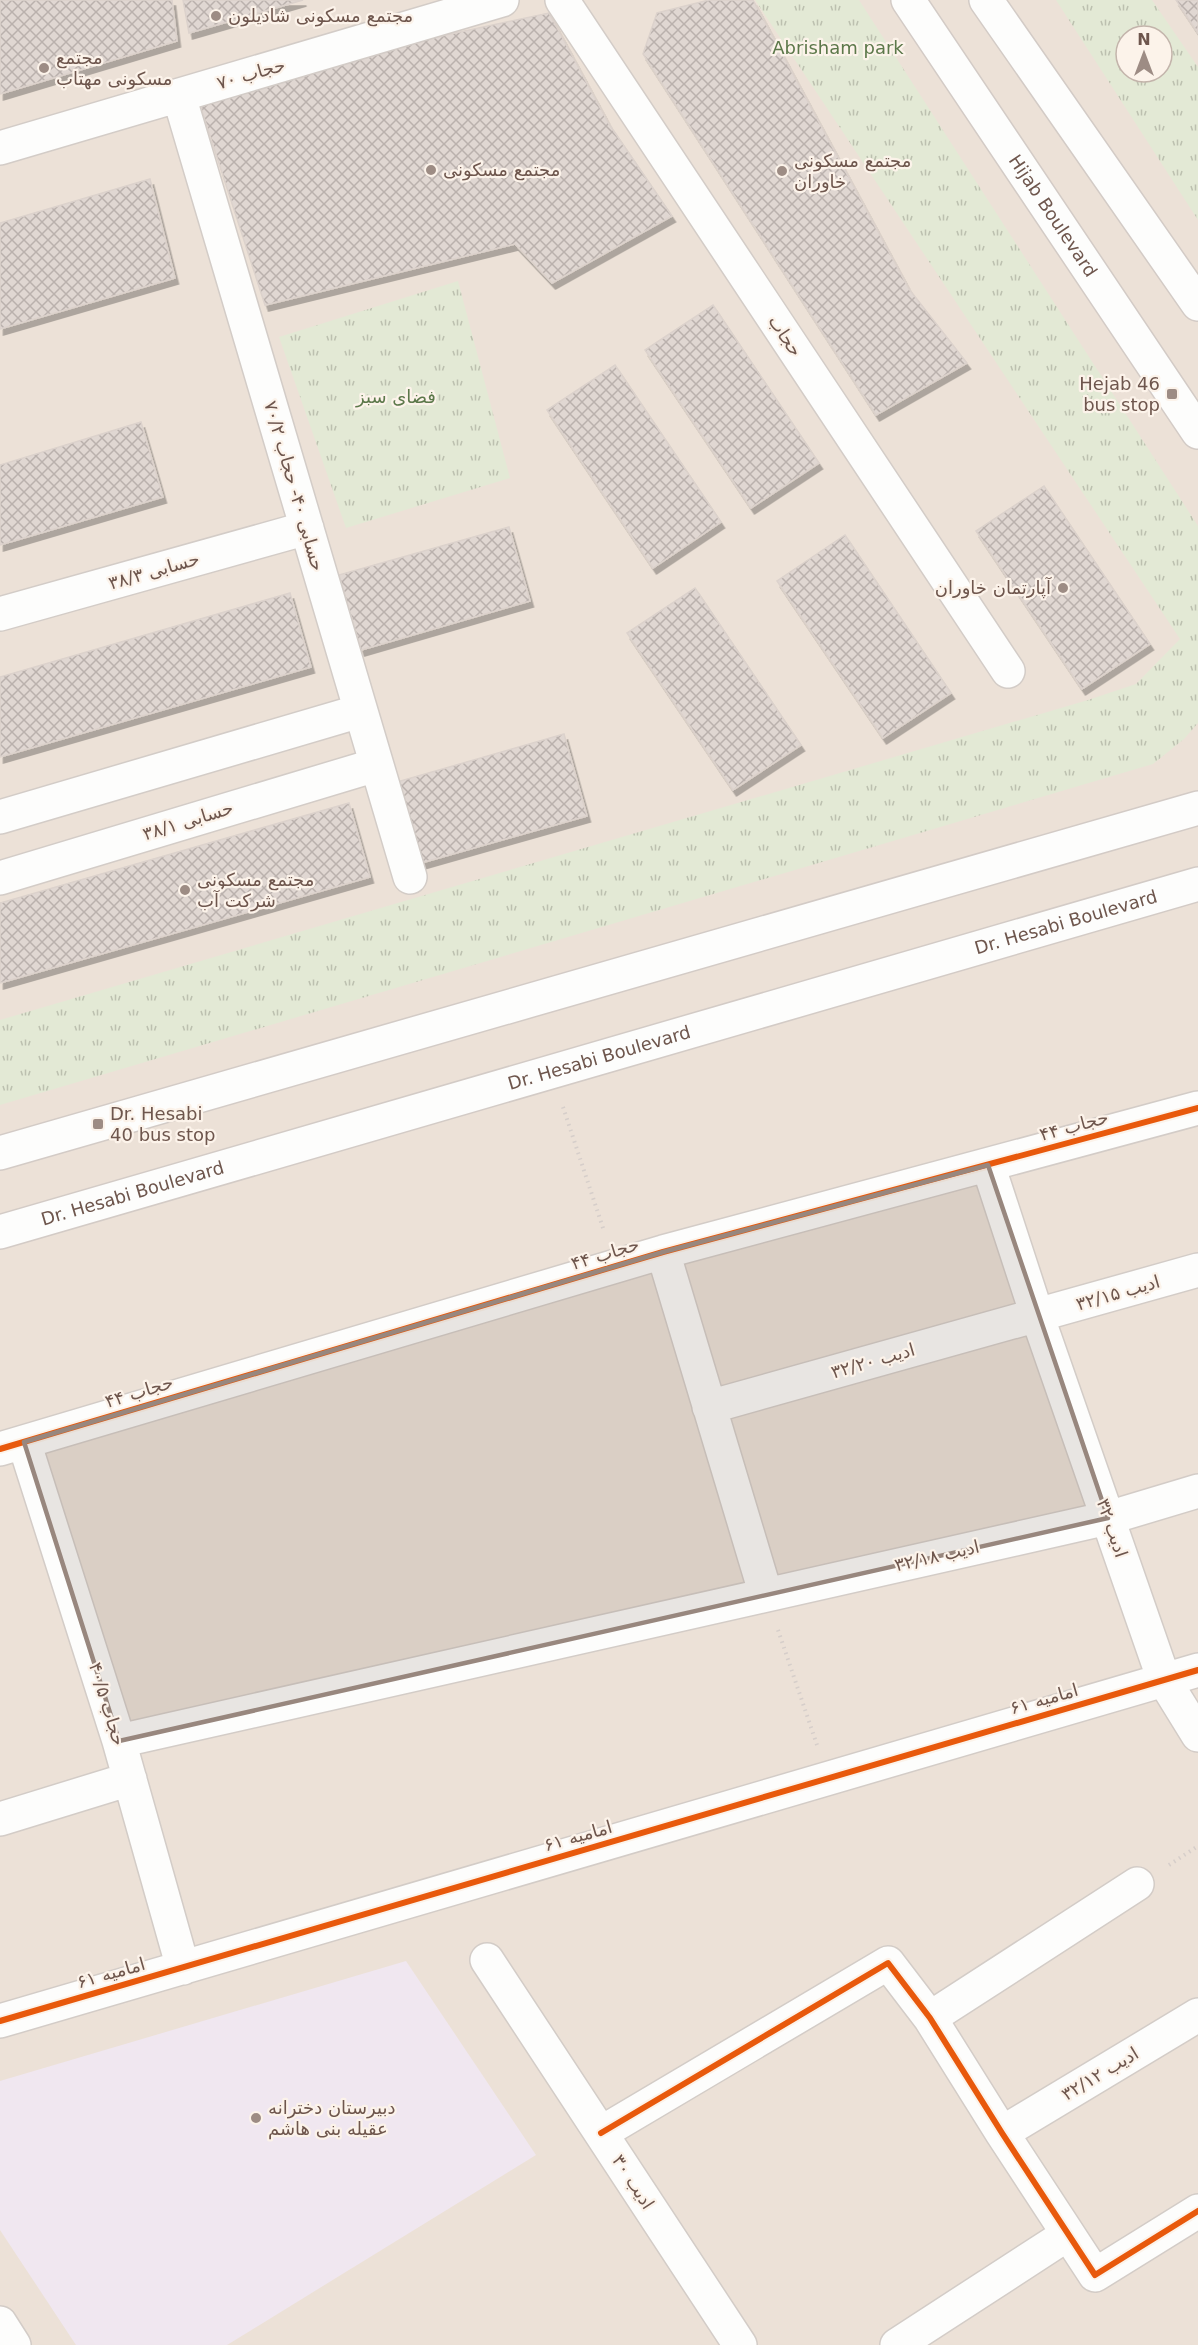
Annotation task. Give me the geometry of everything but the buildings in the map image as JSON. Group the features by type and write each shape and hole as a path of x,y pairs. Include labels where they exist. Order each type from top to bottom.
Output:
{"street":[{"name":"حجاب ۷۰","path":"0,148 502,0"},
{"name":"حجاب","path":"562,0 1008,671"},
{"name":"Hijab Boulevard","path":"908,0 1198,432"},
{"path":"986,0 1198,304"},
{"name":"حسابی ۴۰- حجاب ۷۰/۲","path":"178,96 410,878"},
{"name":"حسابی ۳۸/۳","path":"0,614 307,528"},
{"path":"0,817 360,711"},
{"name":"حسابی ۳۸/۱","path":"0,878 376,765"},
{"path":"0,1153 1198,808"},
{"name":"Dr. Hesabi Boulevard","path":"0,1232 1198,884"},
{"name":"حجاب ۴۴","path":"12,1445 663,1252 1198,1108"},
{"name":"ادیب ۳۲","path":"988,1165 1037,1315 1164,1680 1198,1735"},
{"path":"663,1252 766,1595"},
{"name":"ادیب ۳۲/۱۵","path":"1037,1315 1198,1270"},
{"name":"ادیب ۳۲/۲۰","path":"709,1407 1037,1315"},
{"name":"حجاب ۴۰/۵","path":"12,1445 119,1741 183,1968"},
{"name":"ادیب ۳۲/۱۸","path":"119,1741 1108,1518 1198,1491"},
{"name":"امامیه ۶۱","path":"0,2021 1198,1670"},
{"path":"0,1819 130,1779"},
{"path":"930,2018 1137,1884"},
{"name":"ادیب ۳۰","path":"487,1960 740,2345"},
{"path":"601,2133 888,1963 930,2018 1095,2275 1198,2211"},
{"name":"ادیب ۳۲/۱۲","path":"1002,2133 1198,2015"},
{"path":"897,2345 1068,2234"},
{"path":"0,2323 14,2345"}],"path":[{"path":"551,1072 615,1267"},
{"path":"766,1595 828,1778"}],"highlighted area":[{"path":"988,1165 1108,1518 119,1741 24,1442 663,1252"}],"shaded area":[{"path":"0,0 1198,0 1198,2345 0,2345"},
{"name":"دبیرستان دخترانه عقیله بنی هاشم","path":"406,1961 536,2155 227,2345 76,2345 0,2230 0,2081"}],"green space":[{"name":"Abrisham park","path":"755,0 859,0 1198,526 1198,723 1184,739 1153,764 0,1105 0,1020 1088,700 1136,684 1180,639"},
{"path":"1056,0 1152,0 1168,24 1114,24 1114,84 1174,84 1174,32 1198,67 1198,220"},
{"name":"فضای سبز","path":"458,281 510,478 346,528 279,337"}],"cycle path":[{"path":"0,1449 663,1252 1198,1108"},
{"path":"0,2021 1198,1670"},
{"path":"601,2133 888,1963 930,2018 1095,2275 1198,2211"}],"place":[{"name":"مجتمع مسکونی شادیلون","path":"216,16"},
{"name":"مجتمع مسکونی مهتاب","path":"44,68"},
{"name":"مجتمع مسکونی","path":"431,170"},
{"name":"مجتمع مسکونی خاوران","path":"782,171"},
{"name":"Hejab 46 bus stop","path":"1172,394"},
{"name":"آپارتمان خاوران","path":"1063,588"},
{"name":"مجتمع مسکونی شرکت آب","path":"185,890"},
{"name":"Dr. Hesabi 40 bus stop","path":"98,1124"},
{"name":"دبیرستان دخترانه عقیله بنی هاشم","path":"256,2118"}]}
